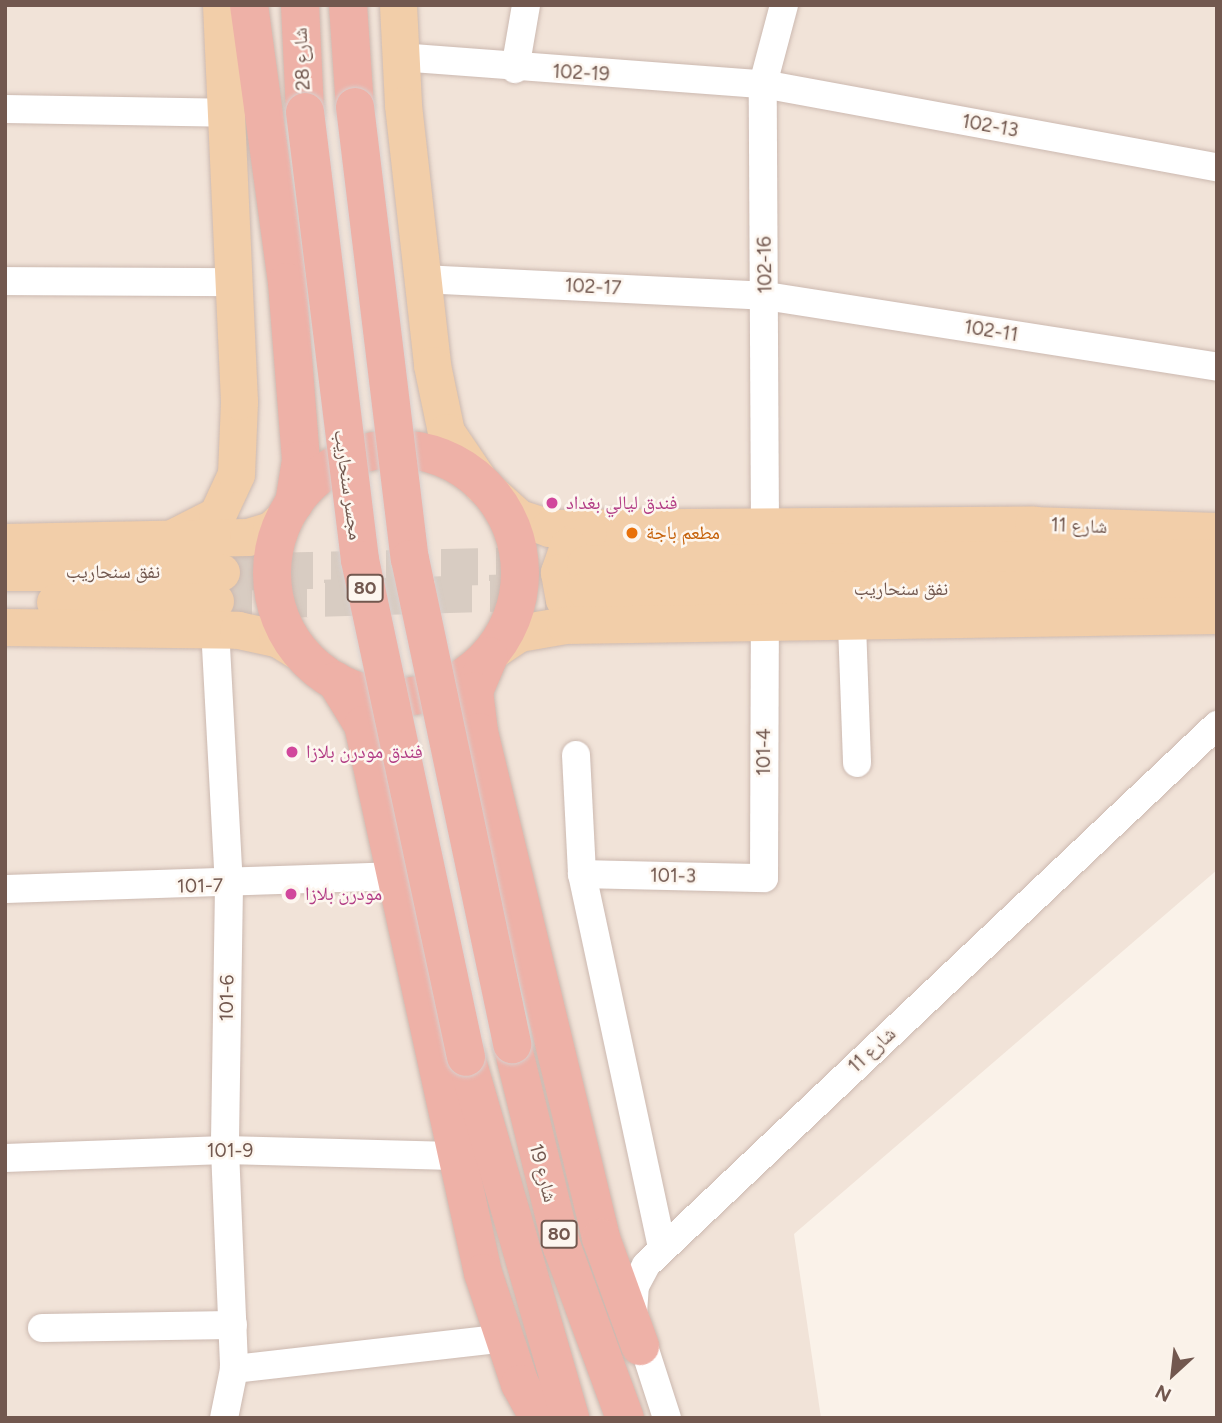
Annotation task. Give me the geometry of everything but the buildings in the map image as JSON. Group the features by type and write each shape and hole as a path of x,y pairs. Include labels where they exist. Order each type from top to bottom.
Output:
{"highway":[{"name":"شارع 28","path":"300,5 305,112"},
{"name":"شارع 19","path":"348,5 355,107 410,559 512,1044 562,1247 625,1418"},
{"path":"226,6 287,282 302,475 290,510 272,582 279,615 303,654 337,681 368,693 412,696 454,683 491,653"},
{"name":"مجسر سنحاريب","path":"305,112 358,548 466,1058 570,1418"},
{"path":"290,510 330,468 370,451 436,456 487,489 513,531 520,575 512,618 491,653 474,691 477,723 598,1224 640,1346"},
{"path":"337,681 363,725 454,1156 505,1338 539,1418"}],"main road":[{"path":"398,5 419,279 446,432 487,489"},
{"path":"171,541 217,515 236,474 226,113 226,6"},
{"name":"شارع 11","path":"487,489 534,524 599,531 1033,524 1217,531"},
{"path":"171,541 262,535 290,510"},
{"path":"599,531 568,547 560,587 571,608 608,625"},
{"path":"5,542 200,542 225,557 233,592 212,624 171,628 5,627"},
{"name":"نفق سنحاريب","path":"1217,557 585,577 1217,589"},
{"name":"نفق سنحاريب","path":"5,572 217,600"},
{"path":"171,628 217,600 260,632 303,654"},
{"name":"نفق سنحاريب","path":"5,603 217,600"},
{"path":"491,653 537,628 608,625 852,625 1217,615"}],"street":[{"path":"516,69 526,5"},
{"name":"102-16","path":"765,529 763,84 784,5"},
{"name":"102-19","path":"400,57 516,69 763,84"},
{"name":"102-13","path":"763,84 1217,167"},
{"path":"5,109 226,113"},
{"name":"102-17","path":"419,279 766,296"},
{"path":"5,281 232,282"},
{"name":"102-11","path":"766,296 1217,367"},
{"name":"101-6","path":"217,600 229,886 225,1150 234,1369 224,1418"},
{"path":"852,625 858,763"},
{"name":"101-4","path":"764,878 765,626"},
{"name":"شارع 11","path":"667,1418 640,1346 635,1286 662,1247 1217,725"},
{"path":"576,755 582,874 662,1247"},
{"name":"101-3","path":"582,874 764,878"},
{"name":"101-7","path":"5,889 229,886 394,876"},
{"name":"101-9","path":"5,1158 225,1150 454,1156"},
{"path":"42,1328 233,1325"},
{"path":"234,1369 505,1338"}],"shaded area":[{"path":"5,5 1217,5 1217,870 794,1234 821,1418 5,1418"}],"tunnel":[{"path":"221,572 585,564"},
{"path":"215,601 585,590"}],"place":[{"name":"فندق ليالي بغداد","path":"552,503"},
{"name":"مطعم باجة","path":"632,533"},
{"name":"فندق مودرن بلازا","path":"292,752"},
{"name":"مودرن بلازا","path":"291,894"}]}
